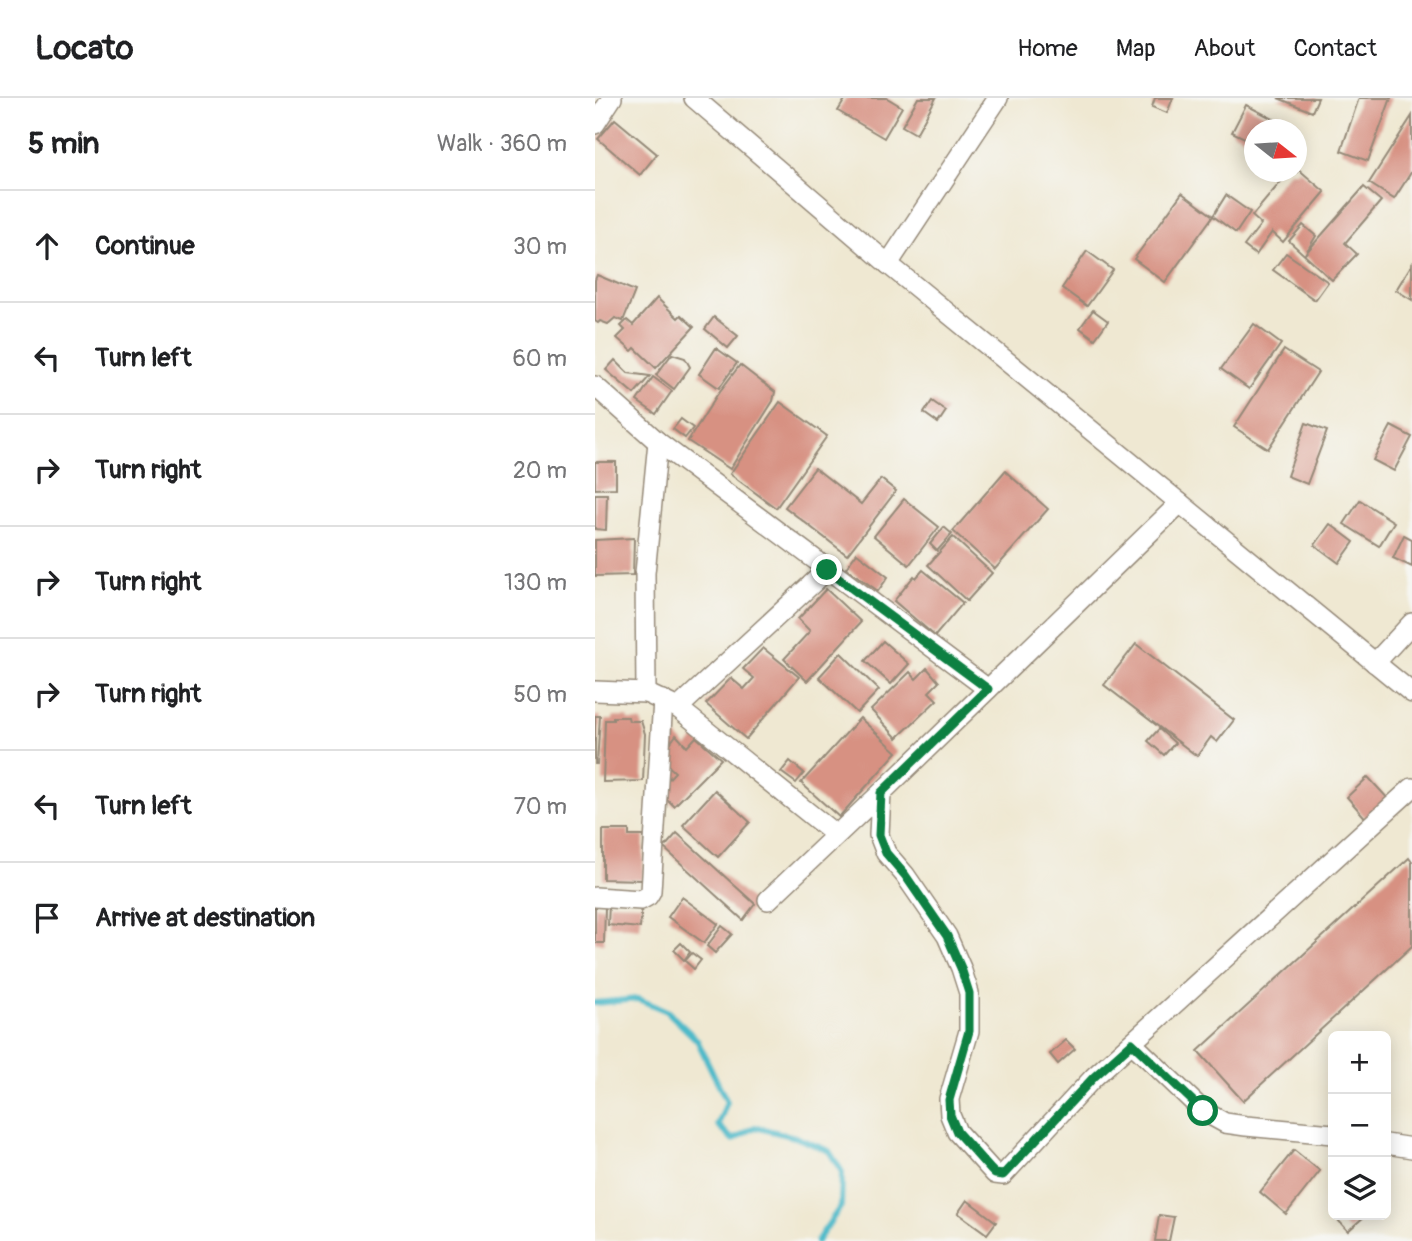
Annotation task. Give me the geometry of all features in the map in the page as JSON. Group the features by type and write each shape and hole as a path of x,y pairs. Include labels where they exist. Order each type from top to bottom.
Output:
{"street":[{"path":"595,124 612,98"},
{"path":"694,98 888,264 1412,693"},
{"path":"888,264 998,98"},
{"path":"595,386 659,442 988,689"},
{"path":"595,897 641,900 651,891 662,700 645,573 659,442"},
{"path":"768,900 1180,503"},
{"path":"662,700 827,570"},
{"path":"1375,663 1412,623"},
{"path":"595,691 662,700 836,835"},
{"path":"881,793 879,835 886,853 905,875 947,936 969,993 969,1031 949,1100 950,1115 957,1132 995,1174 1003,1175 1094,1077 1412,788"},
{"path":"1132,1043 1203,1111 1225,1123 1328,1134"},
{"path":"1391,1145 1412,1148"}],"building":[{"path":"846,98 887,98 902,107 884,138 838,111"},
{"path":"918,98 936,98 916,134 902,126"},
{"path":"1155,98 1173,98 1167,113 1152,107"},
{"path":"1278,98 1318,98 1312,112"},
{"path":"1359,98 1391,98 1368,161 1341,151"},
{"path":"1246,105 1273,119 1244,119 1244,138 1232,132"},
{"path":"1412,116 1412,171 1394,199 1369,183"},
{"path":"615,119 657,154 640,175 598,139"},
{"path":"1307,177 1325,192 1283,242 1272,232 1256,255 1244,246 1261,224 1252,216 1281,182 1307,182"},
{"path":"1364,187 1381,201 1345,243 1357,254 1332,280 1289,241 1303,225 1316,236 1305,254"},
{"path":"1182,193 1213,216 1165,282 1134,259"},
{"path":"1226,195 1250,212 1236,233 1213,216"},
{"path":"1087,251 1113,270 1087,306 1062,288"},
{"path":"1286,253 1328,282 1315,300 1273,270"},
{"path":"1412,264 1412,300 1396,290"},
{"path":"597,275 635,291 623,321 615,318 608,324 595,321"},
{"path":"657,298 678,318 681,315 694,327 656,368 635,348 632,351 617,338 625,330 621,326 627,320 633,325"},
{"path":"1093,310 1108,321 1095,339 1080,328"},
{"path":"714,317 738,336 728,348 705,329"},
{"path":"1254,324 1281,344 1249,389 1221,369"},
{"path":"716,348 737,363 719,388 699,374"},
{"path":"1284,350 1318,372 1268,449 1234,427"},
{"path":"672,354 685,358 690,367 674,389 656,375"},
{"path":"615,360 628,373 650,376 634,394 606,370"},
{"path":"740,365 775,392 773,401 730,469 688,441"},
{"path":"653,377 672,391 656,414 637,401"},
{"path":"932,401 946,411 938,423 924,413"},
{"path":"780,402 827,436 776,508 730,474"},
{"path":"681,419 693,428 685,438 673,429"},
{"path":"1306,423 1327,431 1307,484 1287,476"},
{"path":"1391,426 1412,437 1394,471 1373,460"},
{"path":"595,462 616,462 616,488 595,489"},
{"path":"815,468 861,504 881,479 896,491 847,555 785,507"},
{"path":"1005,471 1048,509 995,569 953,531"},
{"path":"595,494 607,494 606,530 595,529"},
{"path":"904,499 939,527 909,565 874,536"},
{"path":"1360,500 1394,522 1379,546 1344,524"},
{"path":"1330,524 1354,542 1339,563 1315,545"},
{"path":"944,527 952,534 937,551 930,544"},
{"path":"1404,535 1412,539 1412,567 1393,558"},
{"path":"953,537 992,573 967,601 928,565"},
{"path":"634,538 633,575 595,576 595,540"},
{"path":"857,553 888,577 878,591 846,568"},
{"path":"923,570 963,603 935,636 894,601 914,576 916,578"},
{"path":"826,589 861,622 807,681 784,659 810,631 798,619"},
{"path":"883,641 909,664 891,684 865,661"},
{"path":"1136,644 1234,720 1217,742 1211,737 1197,756 1104,685"},
{"path":"763,648 799,677 746,739 706,704 731,678 744,689 754,678 743,669"},
{"path":"841,653 879,690 857,713 819,677"},
{"path":"927,668 939,682 929,692 937,700 897,738 871,710 910,672 916,679"},
{"path":"595,716 600,716 597,764 595,764"},
{"path":"613,717 628,717 629,721 641,721 645,734 643,781 603,782 605,720 613,720"},
{"path":"860,718 897,752 839,817 801,783"},
{"path":"1159,729 1175,743 1164,755 1148,741"},
{"path":"676,735 687,747 696,737 721,759 674,806 662,794 664,784 675,772 665,763 669,758 664,752"},
{"path":"790,761 804,773 796,783 781,772"},
{"path":"1368,777 1390,801 1368,821 1347,797"},
{"path":"715,790 750,822 718,857 683,825"},
{"path":"603,830 629,830 629,836 644,836 643,880 603,879"},
{"path":"677,833 755,904 743,920 664,848"},
{"path":"1409,858 1412,862 1412,946 1243,1101 1198,1051"},
{"path":"682,897 718,924 704,943 668,917"},
{"path":"609,903 642,904 640,928 608,925"},
{"path":"595,906 605,907 604,943 595,943"},
{"path":"722,926 732,934 715,953 707,946"},
{"path":"681,943 690,952 684,960 674,950"},
{"path":"692,953 701,960 694,969 685,961"},
{"path":"1066,1040 1075,1049 1058,1064 1050,1054"},
{"path":"1294,1150 1320,1171 1286,1214 1260,1192"},
{"path":"967,1200 996,1222 987,1234 958,1213"},
{"path":"1159,1215 1174,1217 1169,1241 1155,1241"},
{"path":"1338,1220 1360,1220 1348,1231"}],"waterway":[{"path":"595,1003 638,999 667,1011 697,1040 727,1102 718,1125 733,1140 755,1127 795,1137 829,1151 842,1172 841,1206 817,1241"}],"route":[{"path":"827,570 988,689 881,793 879,835 886,853 905,875 947,936 969,993 969,1031 949,1100 950,1115 957,1132 995,1174 1003,1175 1094,1077 1132,1043 1203,1111"}]}
